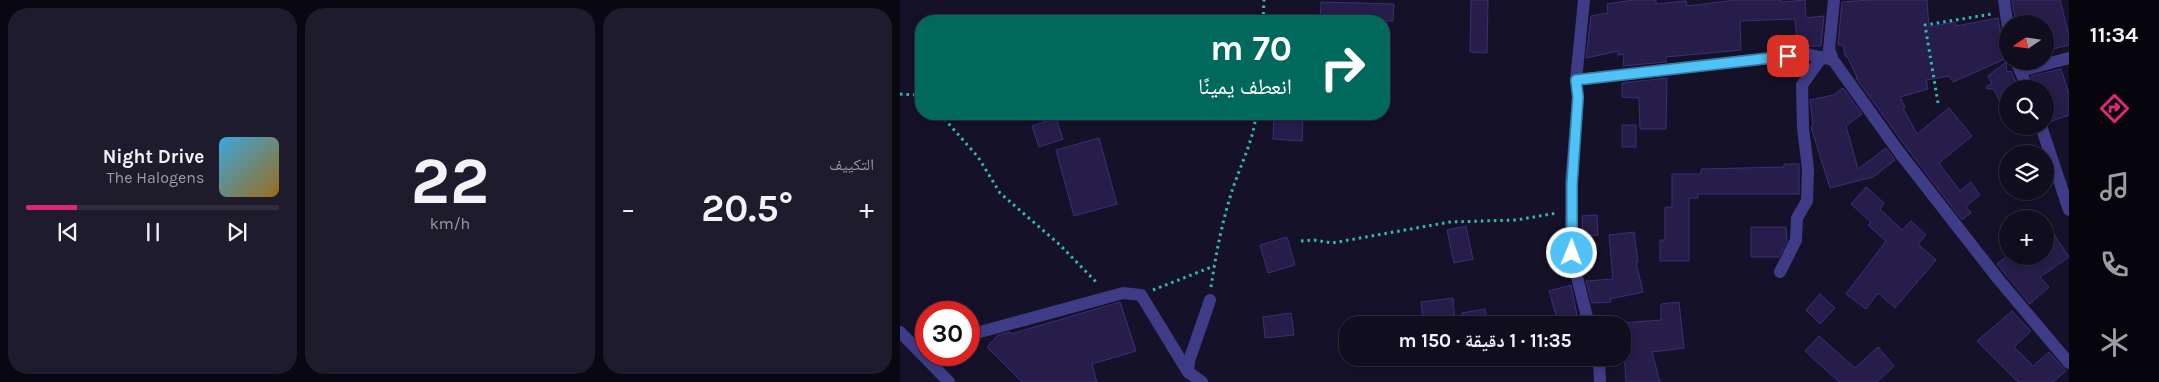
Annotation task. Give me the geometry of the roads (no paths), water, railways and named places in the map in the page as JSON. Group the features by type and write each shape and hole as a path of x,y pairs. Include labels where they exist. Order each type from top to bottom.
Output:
{"street":[{"path":"1584,0 1576,80 1578,97 1572,184 1572,253 1587,316"},
{"path":"1780,272 1796,240 1797,218 1807,201 1808,169 1803,128 1802,85 1827,58 1834,0"},
{"path":"1576,80 1807,54 1827,58 1999,280 2069,363"},
{"path":"2054,60 2069,58"},
{"path":"2044,135 2069,210"},
{"path":"980,332 1123,294 1141,295 1188,372 1202,382"},
{"path":"1188,372 1189,361 1210,300"},
{"path":"900,332 915,343"},
{"path":"935,366 948,382"},
{"path":"1599,366 1600,382"}]}
